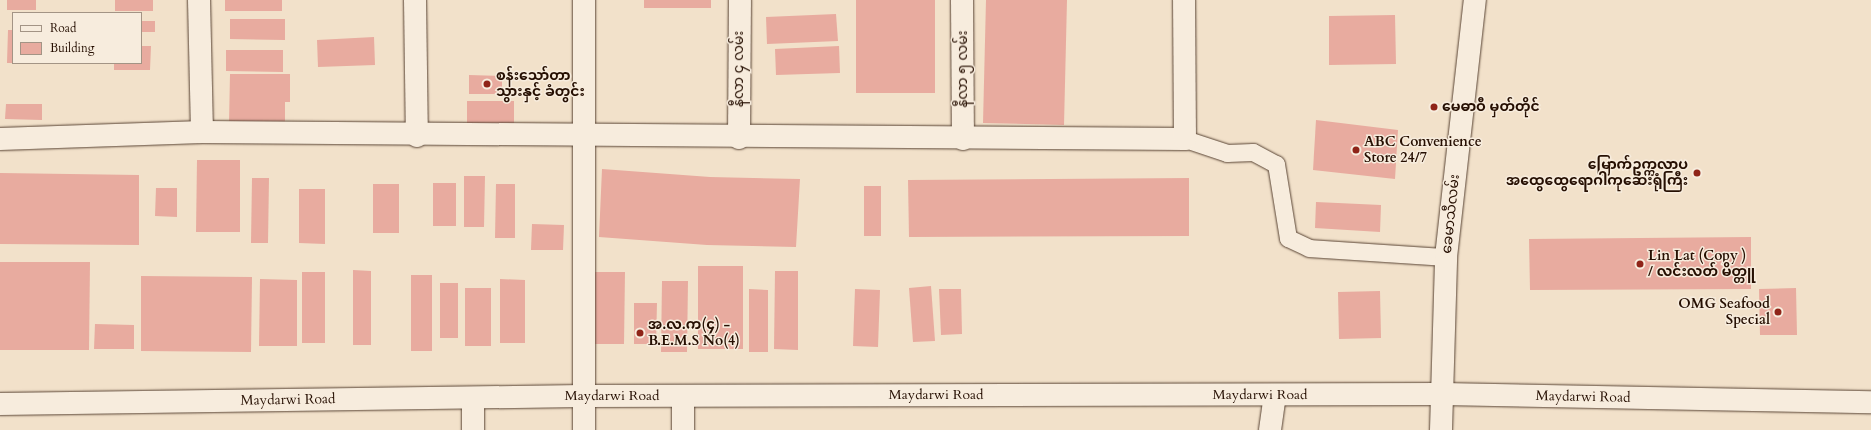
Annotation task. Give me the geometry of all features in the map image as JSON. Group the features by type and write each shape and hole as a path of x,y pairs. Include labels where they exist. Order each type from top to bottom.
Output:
{"street":[{"path":"200,0 202,132"},
{"path":"415,0 417,136"},
{"path":"584,0 582,396 584,430"},
{"name":"နီလာ ၄ လမ်း","path":"739,138 740,0"},
{"name":"နီလာ ၅ လမ်း","path":"962,0 963,139"},
{"path":"0,139 202,132 417,136 1185,139 1184,0"},
{"name":"ခေမာသီလမ်း","path":"1441,430 1446,258 1475,0"},
{"name":"Maydarwi Road","path":"0,404 582,396 1443,394 1871,402"},
{"path":"1270,430 1275,395"},
{"path":"683,396 683,430"},
{"path":"473,398 473,430"}],"lane":[{"path":"1185,139 1227,153 1253,152 1276,164 1288,238 1309,248 1446,258"}],"building":[{"path":"7,0 36,0 36,10 7,10"},
{"path":"115,0 153,0 153,11 115,11"},
{"path":"225,0 282,0 282,11 225,11"},
{"path":"644,0 711,0 711,8 644,8"},
{"path":"856,0 935,0 935,93 856,93"},
{"path":"986,0 1067,0 1064,125 983,123"},
{"path":"836,14 838,41 767,44 766,17"},
{"path":"1395,15 1396,64 1329,65 1329,16"},
{"path":"230,19 285,19 285,40 230,39"},
{"path":"142,21 155,21 155,32 142,32"},
{"path":"8,30 12,30 12,63 7,63"},
{"path":"374,37 375,65 318,67 317,40"},
{"path":"142,46 151,46 150,70 114,70 114,64 142,64"},
{"path":"839,46 840,73 776,75 775,49"},
{"path":"226,50 283,50 283,72 226,71"},
{"path":"230,74 290,74 290,102 285,102 285,124 229,124"},
{"path":"469,75 502,76 502,94 469,94"},
{"path":"467,101 514,101 514,126 467,126"},
{"path":"6,104 42,104 42,120 5,119"},
{"name":"ABC Convenience Store 24/7","path":"1316,120 1398,130 1395,179 1313,170"},
{"path":"197,160 240,160 240,232 196,232"},
{"path":"602,169 710,177 800,179 796,247 707,245 599,237"},
{"path":"0,173 139,175 139,245 0,244"},
{"path":"464,176 485,176 484,227 464,227"},
{"path":"252,178 269,178 268,243 251,243"},
{"path":"1189,178 1189,236 909,237 908,180"},
{"path":"433,183 456,183 456,226 433,226"},
{"path":"373,184 399,184 399,233 373,233"},
{"path":"496,184 515,184 515,238 495,238"},
{"path":"864,186 881,186 881,236 864,236"},
{"path":"156,188 177,188 177,217 155,216"},
{"path":"299,189 325,189 325,244 299,243"},
{"path":"1316,202 1381,205 1380,232 1315,228"},
{"path":"532,224 564,225 563,250 531,250"},
{"name":"Lin Lat (Copy ) / လင်းလတ် မိတ္တူ","path":"1751,237 1751,289 1530,290 1529,239"},
{"path":"0,262 90,262 89,350 0,350"},
{"path":"698,266 743,266 743,349 698,349"},
{"path":"353,270 371,271 371,345 353,345"},
{"path":"775,271 798,271 798,350 774,349"},
{"path":"302,272 325,272 325,343 302,343"},
{"path":"592,272 625,272 624,344 591,344"},
{"path":"411,275 432,275 432,351 411,351"},
{"path":"141,276 252,277 251,352 141,351"},
{"path":"260,279 297,280 297,346 259,346"},
{"path":"500,279 525,280 525,343 500,343"},
{"path":"662,281 688,281 687,352 661,352"},
{"path":"440,283 458,283 458,338 440,338"},
{"path":"931,286 935,341 913,342 909,288"},
{"path":"465,288 491,288 491,346 465,346"},
{"name":"OMG Seafood Special","path":"1796,288 1797,335 1760,335 1759,289"},
{"path":"749,289 768,290 768,352 749,352"},
{"path":"855,289 880,290 878,347 853,346"},
{"path":"939,289 961,289 962,334 941,335"},
{"path":"1380,291 1381,338 1339,339 1338,292"},
{"path":"634,303 657,303 656,344 634,344"},
{"path":"95,324 134,325 134,349 94,349"}],"place":[{"name":"စန်းသော်တာ သွားနှင့် ခံတွင်း","path":"487,84"},
{"name":"မေဓာဝီ မှတ်တိုင်","path":"1434,107"},
{"name":"ABC Convenience Store 24/7","path":"1356,150"},
{"name":"မြောက်ဥက္ကလာပ အထွေထွေရောဂါကုဆေးရုံကြီး","path":"1697,173"},
{"name":"Lin Lat (Copy ) / လင်းလတ် မိတ္တူ","path":"1640,264"},
{"name":"OMG Seafood Special","path":"1778,312"},
{"name":"အ.လ.က(၄) - B.E.M.S No(4)","path":"640,333"}]}
